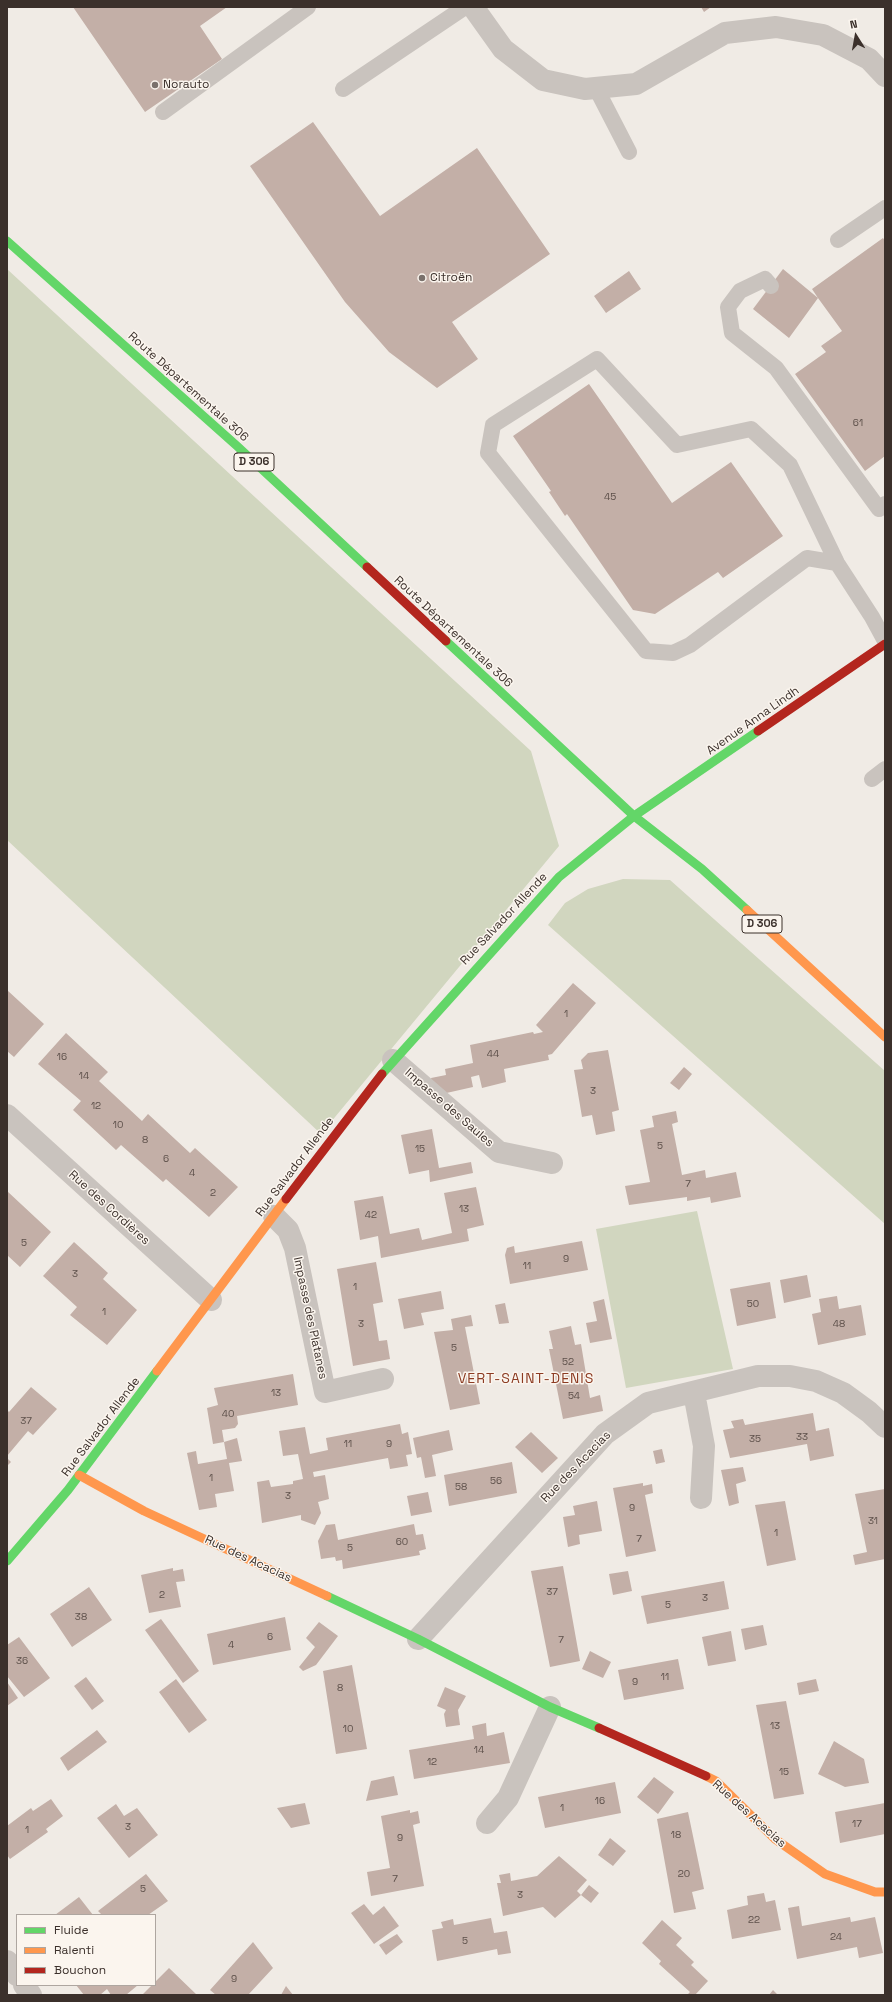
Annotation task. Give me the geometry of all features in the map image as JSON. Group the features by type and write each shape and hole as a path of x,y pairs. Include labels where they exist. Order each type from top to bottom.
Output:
{"street":[{"path":"474,7 503,48 543,80 585,89 636,84 725,33 776,27 823,35 869,59 885,75"},
{"name":"Route Départementale 306","path":"7,241 237,446 634,816 702,869 885,1037"},
{"name":"Avenue Anna Lindh","path":"634,816 687,782 885,644"},
{"name":"Rue Salvador Allende","path":"7,1561 30,1536 79,1475 341,1126 393,1060 559,877 634,816"},
{"name":"Impasse des Saules","path":"393,1060 499,1152 552,1163"},
{"name":"Rue des Cordières","path":"7,1116 211,1300"},
{"name":"Impasse des Platanes","path":"274,1216 288,1230 295,1248 325,1392 383,1379"},
{"name":"Rue des Acacias","path":"418,1639 605,1434 648,1403 694,1393 758,1376 790,1376 816,1381 843,1393 869,1412 885,1427"},
{"path":"694,1393 704,1446 701,1498"},
{"name":"Rue des Acacias","path":"79,1475 144,1511 418,1639 550,1707 634,1742 716,1781 775,1839 825,1874 876,1892 885,1892"},
{"path":"486,1823 508,1798 550,1707"},
{"path":"7,1961 16,1974"},
{"path":"25,1986 31,1995"}],"lane":[{"path":"163,112 308,7"},
{"path":"343,90 465,7"},
{"path":"596,88 630,152"},
{"path":"838,240 885,208"},
{"path":"771,286 765,279 740,291 728,307 732,333 776,368 879,509 885,504"},
{"path":"837,563 807,558 690,645 673,653 646,651 488,453 494,425 597,359 676,445 751,429 790,465 837,563 872,617 885,641"},
{"path":"872,779 885,769"}],"green space":[{"path":"7,269 531,751 559,846 321,1134 7,840"},
{"path":"623,879 670,880 885,1071 885,1224 548,925 565,903 588,889"},
{"path":"697,1211 733,1369 626,1388 596,1229"}],"building":[{"name":"Norauto","path":"73,7 227,7 200,26 222,59 145,112"},
{"path":"701,7 711,7 704,12"},
{"name":"Citroën","path":"313,122 380,216 477,148 550,254 452,322 478,359 437,388 389,352 345,302 250,166"},
{"path":"883,238 885,241 885,456 865,471 795,374 826,352 821,346 842,331 812,289"},
{"path":"783,269 818,298 789,338 753,309"},
{"path":"629,271 641,289 606,313 594,296"},
{"path":"589,384 672,503 731,462 783,536 723,578 718,572 655,614 633,610 567,514 565,516 549,492 551,491 513,436"},
{"path":"573,983 596,1003 552,1054 548,1055 549,1060 504,1069 506,1082 482,1088 479,1075 471,1077 473,1087 442,1094 432,1084 431,1078 446,1075 445,1069 473,1063 470,1045 533,1032 534,1034 543,1032 536,1025"},
{"path":"7,990 44,1024 14,1057 7,1051"},
{"path":"66,1033 108,1072 99,1081 142,1121 148,1114 190,1153 195,1148 238,1187 209,1217 166,1179 163,1182 121,1145 116,1150 73,1110 81,1101 38,1064"},
{"path":"608,1050 619,1110 612,1112 615,1131 596,1135 592,1115 582,1117 574,1070 583,1069 581,1060 588,1053"},
{"path":"684,1067 692,1074 679,1090 670,1083"},
{"path":"676,1111 678,1122 672,1124 682,1175 705,1170 706,1178 736,1172 741,1197 711,1203 710,1197 687,1201 687,1197 629,1205 625,1186 650,1182 640,1130 654,1127 652,1116"},
{"path":"432,1129 439,1168 471,1162 473,1173 430,1182 429,1170 409,1174 401,1135"},
{"path":"476,1187 484,1225 467,1229 469,1241 381,1258 378,1236 360,1240 354,1201 383,1196 390,1234 419,1228 422,1240 452,1233 444,1193"},
{"path":"7,1191 51,1232 20,1267 7,1255"},
{"path":"582,1241 588,1270 510,1284 505,1255 507,1248 514,1246 515,1253"},
{"path":"74,1242 108,1273 103,1279 137,1310 107,1345 70,1315 77,1307 43,1276"},
{"path":"376,1262 383,1302 373,1304 379,1341 387,1340 390,1359 353,1366 337,1269"},
{"path":"807,1275 811,1297 784,1303 780,1280"},
{"path":"770,1282 776,1318 737,1326 730,1289"},
{"path":"441,1291 444,1309 421,1313 424,1325 404,1329 398,1299"},
{"path":"837,1296 839,1309 861,1305 866,1335 818,1345 812,1314 821,1312 819,1299"},
{"path":"604,1299 612,1339 590,1343 586,1323 597,1321 593,1302"},
{"path":"505,1303 509,1323 499,1324 495,1305"},
{"path":"471,1315 473,1326 465,1327 480,1404 450,1410 434,1332 453,1330 451,1319"},
{"path":"571,1326 575,1345 581,1344 590,1398 600,1395 603,1411 563,1419 549,1349 553,1349 549,1331"},
{"path":"293,1374 298,1405 237,1416 238,1424 235,1428 222,1430 224,1442 213,1444 207,1408 218,1405 214,1388"},
{"path":"31,1387 57,1409 33,1435 28,1431 7,1456 7,1410 9,1412"},
{"path":"813,1413 816,1431 829,1428 834,1456 810,1461 807,1444 730,1458 723,1430 734,1428 731,1421 743,1419 745,1425"},
{"path":"400,1424 402,1434 408,1432 412,1454 406,1455 408,1466 390,1469 388,1458 313,1472 314,1477 325,1475 329,1499 318,1502 321,1513 315,1525 301,1520 301,1515 262,1523 257,1482 269,1480 271,1487 293,1484 293,1481 303,1479 298,1454 283,1456 279,1431 305,1427 310,1454 328,1450 326,1438"},
{"path":"449,1430 453,1450 432,1455 436,1476 425,1478 421,1457 417,1458 413,1438"},
{"path":"531,1432 558,1458 542,1473 515,1447"},
{"path":"237,1438 242,1461 229,1463 234,1491 215,1494 217,1507 199,1510 187,1453 196,1451 198,1464 227,1459 224,1442"},
{"path":"662,1449 665,1462 656,1464 653,1451"},
{"path":"7,1458 11,1462 7,1466"},
{"path":"512,1462 517,1493 449,1506 444,1475"},
{"path":"743,1467 746,1481 736,1484 739,1503 729,1506 721,1470"},
{"path":"643,1483 643,1486 652,1484 653,1493 645,1495 656,1551 626,1557 613,1488"},
{"path":"885,1489 885,1559 855,1565 853,1555 867,1552 855,1494"},
{"path":"428,1492 432,1512 411,1516 407,1496"},
{"path":"597,1501 602,1531 579,1535 580,1544 568,1547 563,1517 575,1515 573,1506"},
{"path":"785,1501 796,1560 767,1566 755,1505"},
{"path":"335,1524 338,1540 414,1524 416,1535 423,1534 426,1549 419,1551 420,1555 343,1569 342,1560 336,1561 335,1557 321,1559 318,1541 326,1525"},
{"path":"563,1566 580,1661 550,1667 531,1571"},
{"path":"173,1568 173,1571 183,1569 185,1581 176,1582 181,1607 149,1613 141,1575"},
{"path":"628,1571 632,1591 613,1595 609,1574"},
{"path":"724,1581 729,1609 647,1624 641,1596"},
{"path":"89,1587 112,1620 72,1647 50,1614"},
{"path":"285,1617 291,1650 213,1665 207,1634"},
{"path":"161,1619 199,1671 183,1683 145,1630"},
{"path":"319,1622 338,1636 316,1665 303,1671 299,1667 315,1647 306,1638"},
{"path":"763,1625 767,1645 745,1650 741,1629"},
{"path":"731,1631 736,1661 708,1666 702,1637"},
{"path":"19,1637 50,1678 24,1697 7,1676 7,1645"},
{"path":"590,1651 611,1662 603,1678 582,1669"},
{"path":"678,1659 684,1689 624,1700 618,1670"},
{"path":"352,1665 367,1749 336,1754 323,1671"},
{"path":"86,1677 104,1701 92,1710 74,1686"},
{"path":"176,1679 207,1720 189,1733 159,1692"},
{"path":"816,1679 819,1691 799,1695 797,1683"},
{"path":"7,1682 18,1698 7,1706"},
{"path":"445,1687 466,1696 458,1710 460,1725 446,1727 444,1714 446,1710 437,1706"},
{"path":"786,1701 804,1794 774,1799 756,1705"},
{"path":"486,1723 487,1736 504,1732 510,1763 414,1779 409,1750 474,1739 472,1726"},
{"path":"97,1730 107,1742 68,1771 60,1758"},
{"path":"834,1741 864,1759 869,1783 845,1787 818,1774"},
{"path":"394,1776 398,1795 366,1801 371,1781"},
{"path":"654,1777 674,1792 658,1814 637,1797"},
{"path":"615,1782 621,1813 545,1828 538,1797"},
{"path":"51,1799 63,1816 46,1829 48,1832 10,1859 7,1855 7,1826 31,1808 33,1811"},
{"path":"305,1803 310,1824 291,1828 277,1808"},
{"path":"885,1803 885,1834 840,1843 835,1812"},
{"path":"116,1804 124,1816 137,1808 158,1835 129,1858 97,1818"},
{"path":"410,1810 410,1813 418,1811 420,1823 413,1825 424,1886 371,1896 367,1872 390,1868 381,1816"},
{"path":"688,1812 704,1889 692,1892 696,1909 674,1913 657,1819"},
{"path":"610,1838 626,1851 613,1866 598,1855"},
{"path":"559,1856 587,1880 577,1891 581,1895 555,1918 543,1907 503,1916 497,1883 501,1883 499,1875 510,1873 511,1881 537,1876"},
{"path":"146,1874 168,1901 149,1914 101,1914 98,1911"},
{"path":"589,1885 599,1893 591,1903 581,1895"},
{"path":"764,1893 766,1902 775,1900 781,1930 732,1939 727,1910 748,1905 747,1896"},
{"path":"79,1897 92,1914 56,1914"},
{"path":"364,1904 373,1915 384,1906 399,1926 374,1944 351,1913"},
{"path":"799,1906 802,1926 850,1917 851,1922 875,1917 883,1953 859,1958 857,1947 797,1959 788,1908"},
{"path":"491,1918 494,1933 507,1931 511,1953 498,1955 497,1949 437,1961 432,1930 443,1928 441,1922 453,1919 454,1925"},
{"path":"662,1920 682,1938 676,1945 694,1962 691,1965 708,1981 695,1995 687,1995 690,1992 659,1964 661,1961 642,1943"},
{"path":"397,1934 403,1942 386,1955 379,1945"},
{"path":"253,1942 273,1968 248,1995 216,1995 210,1990"},
{"path":"169,1968 197,1995 142,1995 151,1986 156,1986 156,1981"},
{"path":"77,1986 137,1986 126,1995 111,1995 107,1989 100,1995 84,1995"},
{"path":"286,1986 293,1995 281,1995"},
{"path":"773,1990 778,1995 769,1995"}],"traffic: fast":[{"path":"7,241 237,446 367,567"},
{"path":"446,641 634,816 702,869 747,910"},
{"path":"382,1074 559,877 634,816 758,731"},
{"path":"7,1561 68,1490 157,1371"},
{"path":"327,1596 418,1639 550,1707 599,1728"}],"traffic: slow":[{"path":"747,910 885,1037"},
{"path":"157,1371 286,1199"},
{"path":"79,1475 144,1511 327,1596"},
{"path":"706,1776 716,1781 775,1839 825,1874 875,1892 885,1892"}],"traffic: jam":[{"path":"367,567 446,641"},
{"path":"758,731 885,644"},
{"path":"286,1199 382,1074"},
{"path":"599,1728 706,1776"}],"place":[{"name":"Norauto","path":"155,85"},
{"name":"Citroën","path":"422,278"}],"district":[{"name":"VERT-SAINT-DENIS","path":"526,1379"}]}
